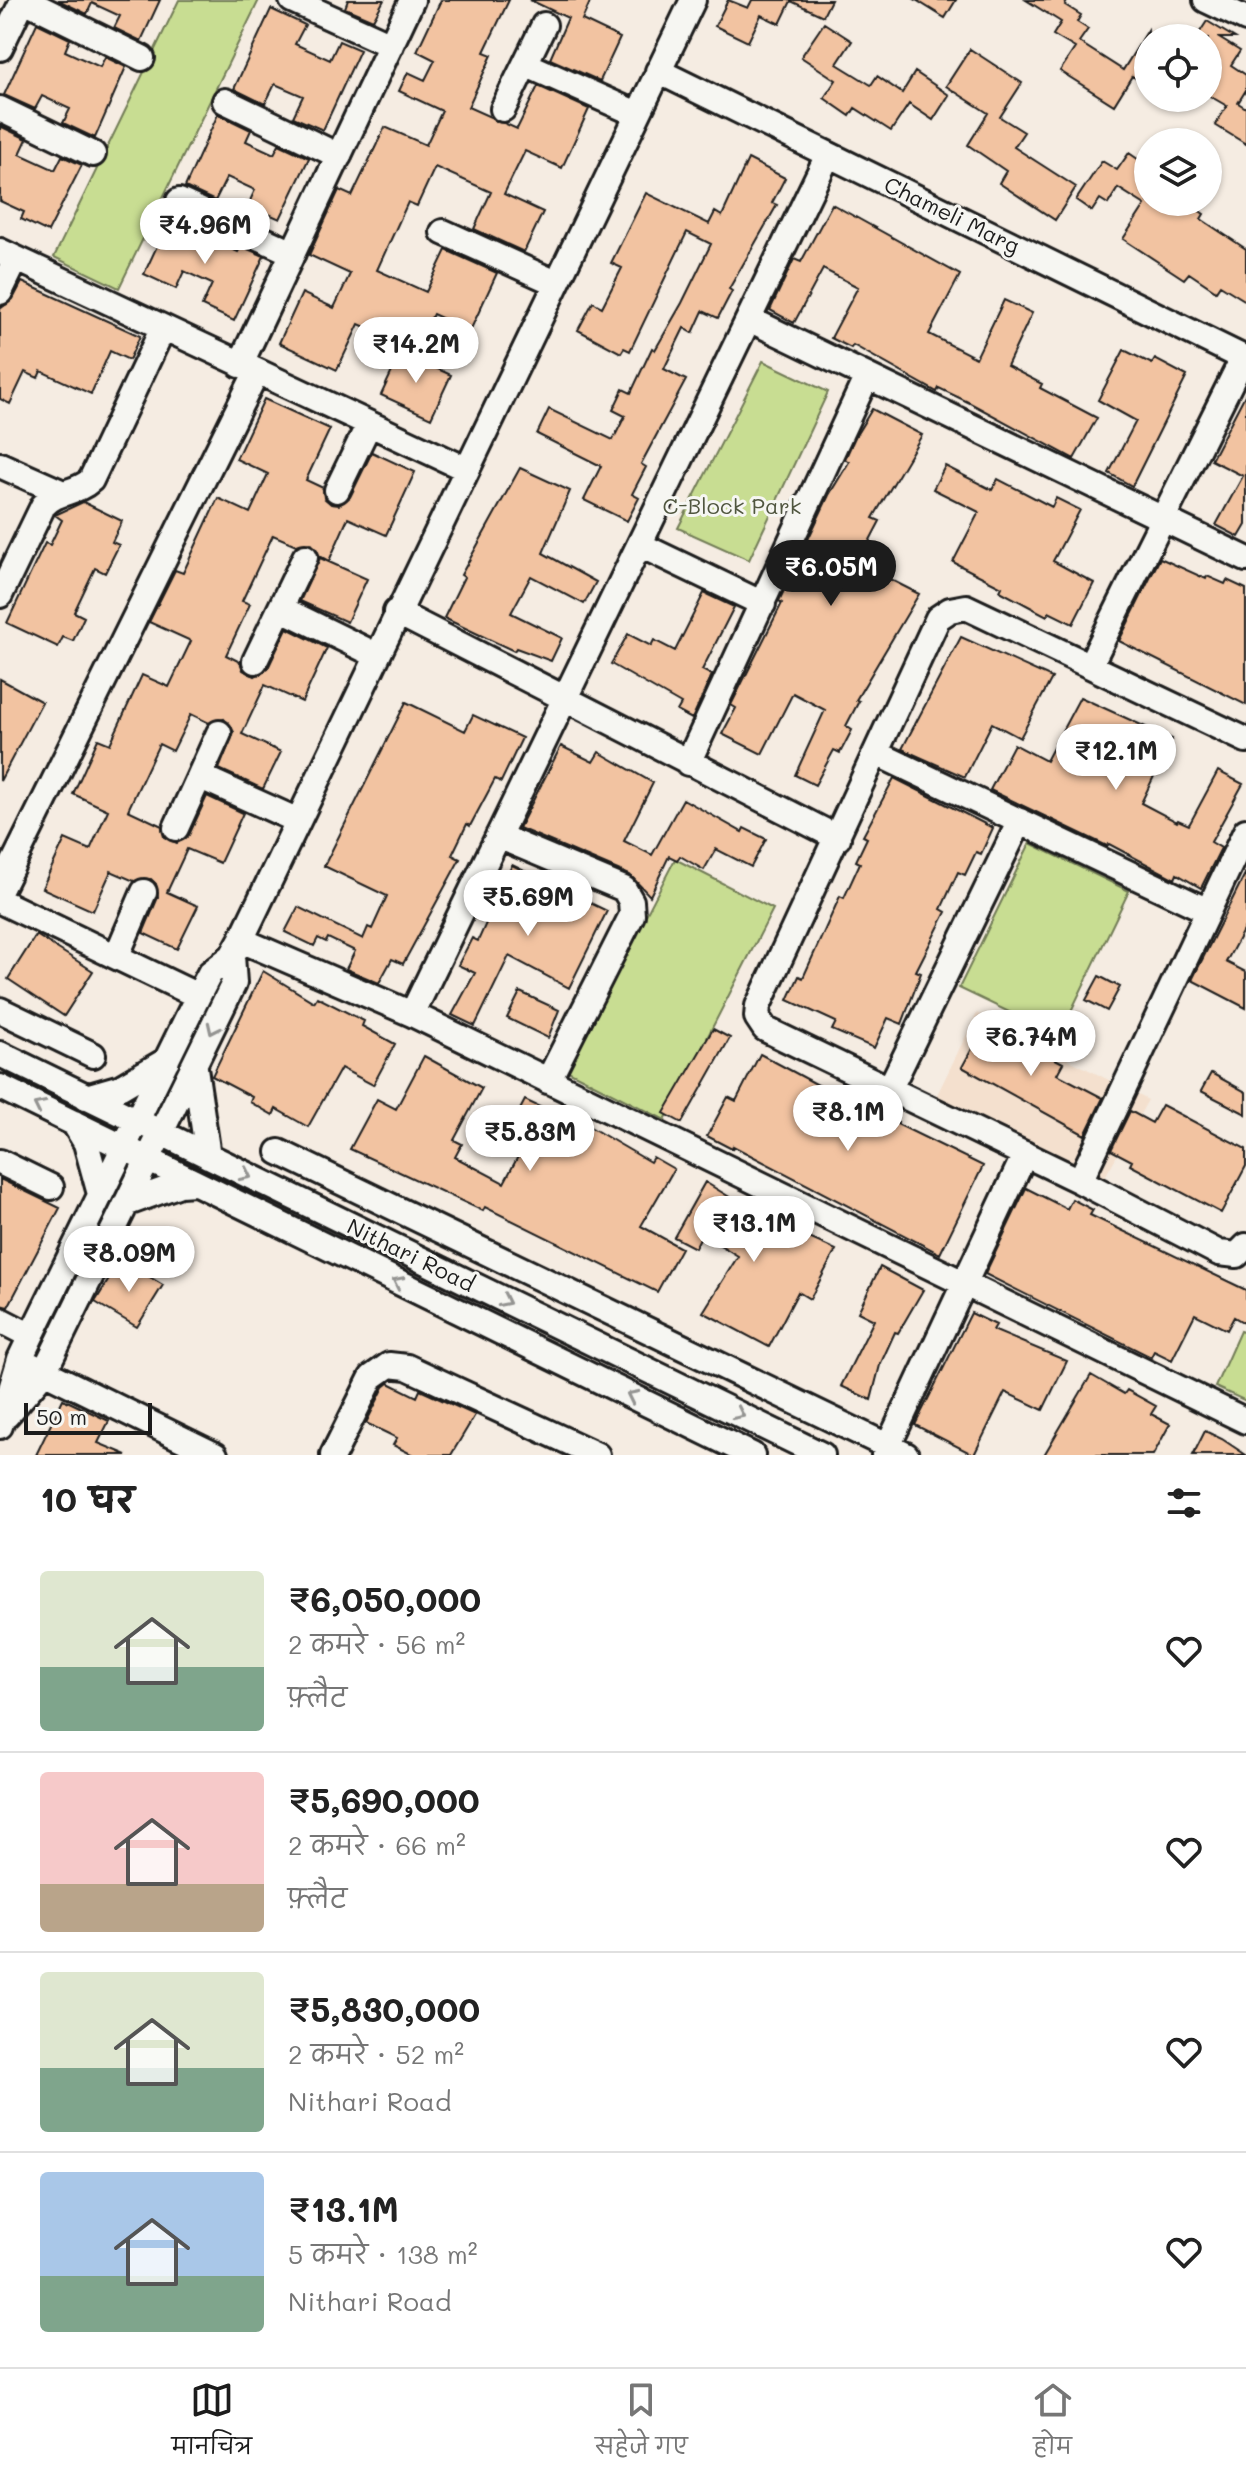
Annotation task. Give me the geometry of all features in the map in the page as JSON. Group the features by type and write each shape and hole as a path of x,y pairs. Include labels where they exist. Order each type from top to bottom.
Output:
{"street":[{"path":"0,48 23,0 142,58"},
{"path":"292,0 391,45"},
{"path":"0,890 248,369 293,253 412,0"},
{"path":"2,1422 20,1359 167,1060 189,991 236,948 693,0"},
{"path":"1206,0 1246,19"},
{"path":"503,109 544,25"},
{"path":"525,64 637,114"},
{"name":"Chameli Marg","path":"658,71 1245,359"},
{"path":"225,101 339,156"},
{"path":"0,109 93,154"},
{"path":"412,1014 751,320 828,155"},
{"path":"179,201 293,253"},
{"path":"443,232 556,283"},
{"path":"0,292 8,255 368,426 466,469"},
{"path":"751,320 1246,559"},
{"path":"0,595 43,506 51,497 81,489 91,480 163,328"},
{"path":"1090,665 1245,359"},
{"path":"688,763 867,376"},
{"path":"337,490 368,426"},
{"path":"0,465 63,493"},
{"path":"640,545 763,604"},
{"path":"255,661 305,557"},
{"path":"1246,740 966,607 950,610 938,618 758,1006 757,1017 765,1029 1080,1181 1219,1253 1237,1255 1246,1246"},
{"path":"282,609 376,655"},
{"path":"396,612 838,838"},
{"path":"176,828 219,733"},
{"path":"876,753 1208,911"},
{"path":"201,777 296,820"},
{"path":"890,1088 1020,821"},
{"path":"1080,1181 1246,831"},
{"path":"498,836 624,889 631,901 632,915 548,1081"},
{"path":"117,955 144,892"},
{"path":"0,901 189,991"},
{"path":"236,948 412,1014 1246,1421"},
{"path":"2,1422 44,1372 163,1133 234,983 236,948"},
{"path":"0,1010 93,1055"},
{"name":"Nithari Road","path":"0,1054 822,1455"},
{"path":"86,1097 121,1087 167,1060"},
{"path":"195,1068 208,1156"},
{"name":"Nithari Road","path":"0,1087 752,1455"},
{"path":"74,1123 86,1143 100,1194"},
{"path":"279,1152 892,1452 964,1284 1025,1154"},
{"path":"0,1162 51,1187"},
{"path":"128,1203 165,1189 195,1183"},
{"path":"0,1320 31,1336"},
{"path":"20,1359 201,1452"},
{"path":"333,1455 372,1377 389,1365 407,1367 570,1449 597,1455"}],"shaded area":[{"path":"977,1013 1148,1100 1101,1184 933,1103"}],"green space":[{"path":"179,0 259,0 119,288 54,257"},
{"name":"C-Block Park","path":"763,361 828,392 749,560 678,528"},
{"path":"1030,843 1129,891 1059,1036 959,988"},
{"path":"675,859 773,909 665,1120 566,1070"},
{"path":"1240,1331 1246,1333 1246,1401 1215,1387"}],"building":[{"path":"58,0 160,0 141,41 114,28 120,16 92,3 87,14"},
{"path":"348,0 384,0 373,20 345,8"},
{"path":"441,0 509,0 484,52 492,55 468,107 517,129 538,86 589,109 562,168 525,151 504,194 543,212 524,252 474,229 491,192 435,167 417,206 408,202 377,270 426,292 446,250 497,273 470,331 433,314 416,350 359,324 337,370 279,343 302,293 334,308 350,274 309,255 339,190 352,196 385,127 426,145 442,111 399,91 408,72 425,80 435,60 417,51"},
{"path":"530,0 591,0 582,20 620,38 600,81 550,59 568,18"},
{"path":"728,0 748,8 752,0 831,0 823,16 791,1 780,24 761,15 748,42 715,26"},
{"path":"916,0 956,0 945,18"},
{"path":"1026,0 1068,0 1065,5 1081,15 1077,22 1088,29 1079,42 1123,70 1134,52 1134,77 1114,105 1060,71 1075,48 1053,35 1061,22"},
{"path":"271,9 305,25 295,44 330,60 339,41 360,50 323,130 293,117 303,96 275,84 265,104 234,89"},
{"path":"37,23 70,39 65,51 100,67 105,57 126,67 95,138 63,123 70,109 42,96 35,109 4,95"},
{"path":"824,23 852,41 837,64 871,85 877,76 902,93 915,72 949,95 933,120 909,104 891,131 855,108 850,116 824,98 836,80 801,57"},
{"path":"1222,30 1235,38 1222,38"},
{"path":"1222,40 1240,51 1231,65 1246,75 1246,90 1238,103 1246,108 1246,144 1215,125 1227,106 1222,103"},
{"path":"970,49 1022,83 1000,117 1024,132 1014,147 1076,187 1055,220 999,183 1006,171 968,145 988,113 946,86"},
{"path":"218,114 251,130 246,141 274,154 279,144 309,158 280,219 248,205 255,190 227,177 215,201 185,187"},
{"path":"0,126 27,139 20,154 55,170 62,156 82,165 48,232 21,219 24,212 0,201"},
{"path":"1129,153 1134,156 1134,198 1118,188 1108,204 1100,199 1092,211 1076,200 1102,161 1117,170"},
{"path":"748,159 785,178 772,203 777,205 729,289 732,291 718,318 703,311 693,333 684,328 664,369 686,380 641,464 646,467 632,494 639,498 627,521 584,500 601,466 537,434 549,409 613,440 625,416 613,410 623,389 631,393 652,348 655,350 682,303 711,244 687,232 630,351 624,348 621,353 578,330 593,302 602,307 622,268 611,263 646,193 709,224 715,212 722,216"},
{"path":"832,204 960,275 929,334 976,358 1004,300 1032,313 1007,366 1042,384 1040,388 1097,418 1074,459 970,403 939,388 937,392 853,345 851,348 831,338 858,287 823,269 794,323 770,310 794,259 801,262"},
{"path":"172,214 206,230 203,236 238,252 241,246 264,256 234,321 202,306 212,284 184,271 176,289 144,274"},
{"path":"1138,216 1203,216 1201,219 1246,249 1246,301 1220,285 1216,291 1189,273 1184,279 1123,239"},
{"path":"22,282 140,336 129,360 110,351 91,394 41,371 38,378 25,372 10,404 0,399 0,309 13,299"},
{"path":"1124,350 1152,364 1155,359 1187,376 1132,486 1109,473 1136,421 1098,400"},
{"path":"401,352 451,375 431,418 381,395"},
{"path":"1246,393 1246,525 1239,537 1216,525 1243,476 1211,460"},
{"path":"264,399 330,429 306,480 323,488 324,498 331,504 339,505 350,497 372,452 415,472 386,535 348,518 329,561 320,556 311,543 296,545 273,535 242,601 250,604 226,655 240,662 243,670 255,676 268,668 287,628 327,648 302,702 265,685 242,734 281,752 263,789 219,769 234,732 224,719 209,723 191,714 173,751 159,744 128,810 162,826 164,837 177,843 189,835 207,796 243,813 220,863 187,849 167,892 198,906 177,949 143,933 158,897 156,884 151,879 134,881 111,871 93,911 42,888 65,839 90,850 108,810 73,794 98,739 110,744 142,675 169,687 191,641 149,622 175,570 183,573 218,498 250,513 268,474 236,459"},
{"path":"872,409 922,435 873,518 880,521 858,563 919,594 856,700 859,701 846,726 852,730 840,753 834,750 815,785 795,775 825,710 793,693 762,754 722,734 736,708 731,705 782,603 779,601 829,495 849,462 845,459 855,437"},
{"path":"945,466 992,490 998,479 1052,507 1056,498 1080,510 1053,561 1094,583 1073,624 1049,612 1047,616 1000,591 1002,587 953,562 979,512 933,489"},
{"path":"520,468 570,491 543,553 596,582 584,604 531,576 511,613 562,638 551,661 516,648 514,651 444,618 464,577 461,575"},
{"path":"83,502 122,521 112,542 119,545 105,573 95,568 74,612 84,617 73,641 63,637 58,647 7,623 45,543 50,545 62,520 55,515"},
{"path":"320,558 367,579 347,622 300,601"},
{"path":"1160,558 1206,579 1207,576 1225,584 1227,580 1246,589 1246,705 1119,641"},
{"path":"704,593 734,607 702,670 712,675 692,719 677,711 681,704 611,664 628,634 651,646 654,640 675,651"},
{"path":"961,637 1052,678 1020,738 992,723 965,777 902,749"},
{"path":"0,679 42,702 0,781"},
{"path":"1080,697 1172,739 1141,803 1189,825 1218,771 1243,784 1211,842 1221,848 1201,888 1177,874 1175,879 1109,844 1107,846 990,790 1014,744 1046,761"},
{"path":"406,702 465,731 473,715 522,738 501,782 495,779 470,826 467,824 452,855 460,859 403,964 392,959 379,983 346,969 355,951 328,938 326,942 318,938 314,946 285,932 298,907 363,939 368,927 372,929 387,896 324,866"},
{"path":"561,746 593,762 599,752 653,783 624,841 652,855 683,799 742,832 744,828 766,839 751,867 716,849 704,870 680,856 677,860 669,856 650,896 630,875 519,828"},
{"path":"894,778 993,828 981,854 976,852 965,875 958,872 941,909 946,912 916,971 921,973 902,1024 888,1018 874,1048 832,1030 836,1022 788,1000 799,976 803,978 840,896 844,898 860,863 856,861 867,838 863,836"},
{"path":"512,865 607,911 569,988 509,956 475,1026 452,1015 475,973 458,965 472,938 478,941"},
{"path":"1246,872 1246,925 1226,962 1246,972 1246,1008 1192,980"},
{"path":"36,935 93,971 64,1016 8,979"},
{"path":"263,971 314,1002 317,997 364,1021 362,1026 395,1044 373,1085 341,1068 308,1127 276,1109 273,1115 250,1102 252,1097 212,1076"},
{"path":"1099,976 1120,987 1107,1011 1086,1000"},
{"path":"520,992 559,1010 548,1038 507,1018"},
{"path":"986,1023 1063,1063 1057,1074 1103,1098 1085,1135 962,1067"},
{"path":"713,1029 730,1038 682,1123 664,1113"},
{"path":"760,1054 831,1092 851,1099 854,1095 877,1107 875,1110 897,1124 983,1166 940,1254 733,1146 732,1149 707,1136 728,1097 736,1101"},
{"path":"424,1056 482,1088 454,1140 462,1144 455,1157 504,1183 522,1149 504,1140 525,1100 588,1130 590,1127 650,1162 653,1157 674,1169 641,1226 681,1248 657,1292 485,1207 483,1211 350,1149 377,1099 396,1109"},
{"path":"1211,1073 1246,1092 1246,1114 1201,1091"},
{"path":"1162,1105 1246,1149 1246,1166 1221,1213 1130,1165 1132,1161 1111,1150 1130,1111 1152,1123"},
{"path":"0,1179 60,1208 8,1307 0,1305"},
{"path":"705,1182 785,1231 787,1228 836,1250 810,1299 798,1292 769,1347 703,1312 738,1256 702,1234 695,1248 674,1237"},
{"path":"1026,1188 1067,1209 1072,1199 1093,1210 1090,1215 1246,1290 1246,1324 1234,1317 1227,1330 1195,1314 1172,1360 1154,1351 1151,1357 985,1274"},
{"path":"121,1260 163,1285 137,1327 95,1302"},
{"path":"880,1267 923,1290 898,1333 895,1332 880,1365 871,1400 841,1386 874,1320 858,1312"},
{"path":"971,1313 996,1325 993,1330 1067,1361 1043,1410 1005,1392 974,1455 915,1425"},
{"path":"1091,1375 1124,1394 1127,1390 1156,1406 1151,1414 1170,1424 1153,1455 1044,1455"},
{"path":"389,1383 417,1397 420,1390 475,1415 451,1455 413,1455 393,1445 397,1438 366,1423"},
{"path":"63,1399 109,1421 98,1443 127,1455 36,1455"},
{"path":"1205,1431 1222,1439 1246,1455 1193,1455"}]}
